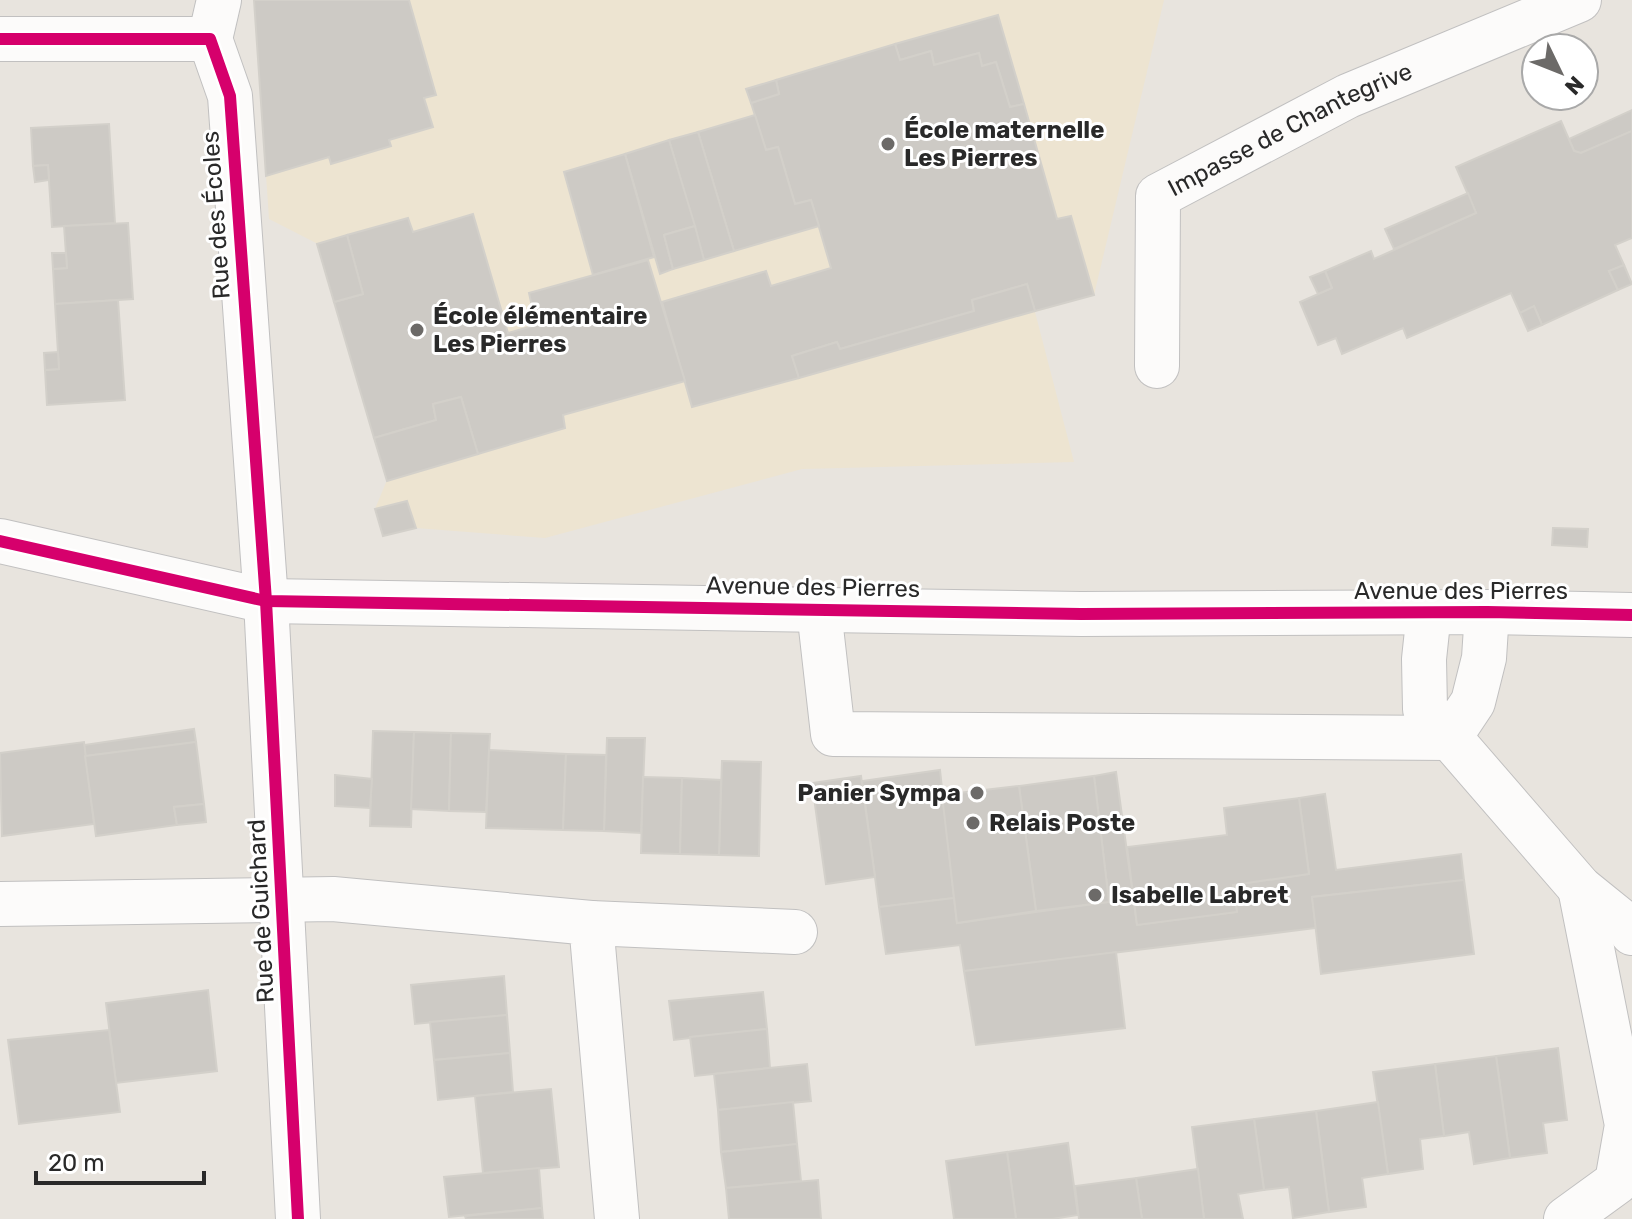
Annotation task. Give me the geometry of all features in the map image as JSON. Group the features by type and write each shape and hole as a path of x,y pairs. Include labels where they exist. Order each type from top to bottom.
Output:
{"street":[{"name":"Impasse de Chantegrive","path":"1157,366 1158,196 1348,96 1579,0"},
{"name":"Rue des Écoles","path":"0,39 214,20 230,96 266,601"},
{"name":"Avenue des Pierres","path":"0,541 266,601 1081,614 1487,612 1632,615"},
{"name":"Rue de Guichard","path":"266,601 298,1219"},
{"name":"Avenue des Pierres","path":"819,610 833,734 1449,738"},
{"path":"1429,612 1424,659 1425,709 1580,888 1632,933"},
{"path":"1449,738 1473,702 1484,658 1487,612"},
{"path":"1566,1219 1617,1182 1627,1125 1580,888"},
{"path":"0,904 333,899 591,923 795,932"},
{"path":"591,923 617,1219"}],"shaded area":[{"path":"254,0 1164,0 1094,295 1035,312 1074,462 802,469 545,538 416,528 383,536 375,509 387,480 318,244 269,219"}],"building":[{"path":"254,0 409,0 436,95 424,98 433,127 389,140 391,146 331,164 329,157 266,176"},
{"path":"998,15 1024,104 1010,107 996,62 982,66 979,53 934,65 931,51 900,60 895,44"},
{"path":"895,44 900,60 931,51 934,65 979,53 982,66 996,62 1010,107 1024,104 1057,219 1071,216 1094,295 1035,311 1027,284 972,300 974,311 840,349 837,342 792,356 799,378 692,407 662,302 766,271 771,286 831,268 811,200 795,204 778,147 766,150 751,103 779,94 776,80"},
{"path":"776,80 779,94 751,103 746,89"},
{"path":"1632,110 1632,131 1581,153 1574,151 1569,139"},
{"path":"755,115 766,150 778,147 795,204 811,200 819,226 734,251 698,132"},
{"path":"1561,121 1574,151 1581,153 1632,131 1632,238 1615,245 1624,265 1609,271 1618,290 1542,325 1534,306 1520,313 1511,293 1407,338 1403,328 1342,354 1336,338 1318,345 1300,302 1332,288 1325,271 1371,251 1374,259 1476,213 1456,167"},
{"path":"109,124 115,223 52,227 48,165 33,166 31,128"},
{"path":"698,132 734,251 704,260 669,140"},
{"path":"669,140 695,226 664,235 673,269 660,274 625,154"},
{"path":"625,154 654,257 593,275 564,172"},
{"path":"48,165 49,180 35,182 33,166"},
{"path":"1468,193 1476,213 1394,249 1385,229"},
{"path":"473,214 508,333 536,325 529,293 648,260 685,381 563,415 565,428 478,454 461,397 433,404 436,420 374,438 334,302 363,294 347,235 408,218 413,232"},
{"path":"128,223 133,299 55,304 53,269 67,268 64,226"},
{"path":"695,226 704,260 673,269 664,235"},
{"path":"347,235 363,294 334,302 317,244"},
{"path":"52,253 66,253 67,268 53,269"},
{"path":"1624,265 1632,284 1618,290 1609,271"},
{"path":"1325,271 1332,288 1318,294 1310,277"},
{"path":"1027,284 1035,311 799,378 792,356 837,342 840,349 974,311 972,300"},
{"path":"118,300 125,400 47,405 45,370 59,369 55,304"},
{"path":"1534,306 1542,325 1528,331 1520,313"},
{"path":"58,352 59,369 45,370 44,353"},
{"path":"461,397 478,454 387,481 374,438 436,420 433,404"},
{"path":"407,501 416,528 383,536 375,509"},
{"path":"1553,528 1588,529 1587,547 1552,545"},
{"path":"194,729 196,742 85,756 84,745"},
{"path":"373,731 414,732 411,827 370,826"},
{"path":"414,732 451,733 449,811 411,809"},
{"path":"451,733 490,734 486,812 449,811"},
{"path":"607,738 645,738 641,833 604,831"},
{"path":"84,742 94,824 2,836 0,753"},
{"path":"196,742 204,804 174,807 177,825 96,836 85,756"},
{"path":"489,750 566,754 563,830 486,828"},
{"path":"566,754 606,755 604,831 563,830"},
{"path":"722,761 761,762 759,856 719,855"},
{"path":"940,770 954,898 879,907 862,781"},
{"path":"1116,772 1137,925 1237,912 1233,885 1309,874 1299,798 1325,794 1336,870 1461,854 1464,880 1312,897 1316,928 964,971 960,945 886,954 879,907 954,898 957,923 1109,902 1094,776"},
{"path":"335,775 372,779 370,808 335,806"},
{"path":"861,776 875,877 826,884 812,783"},
{"path":"1094,776 1109,902 1036,911 1019,786"},
{"path":"643,777 682,778 680,854 641,853"},
{"path":"682,778 721,780 719,855 680,854"},
{"path":"1019,786 1036,911 957,923 942,795"},
{"path":"1299,798 1309,874 1233,885 1237,912 1137,925 1127,847 1227,835 1224,808"},
{"path":"204,804 206,822 177,825 174,807"},
{"path":"1464,880 1474,954 1321,974 1312,897"},
{"path":"1116,952 1125,1028 976,1045 964,971"},
{"path":"504,976 507,1015 415,1024 411,985"},
{"path":"208,990 217,1071 116,1083 106,1003"},
{"path":"763,992 767,1029 674,1040 669,1001"},
{"path":"507,1015 510,1053 434,1060 430,1022"},
{"path":"767,1029 770,1068 695,1076 690,1037"},
{"path":"109,1030 120,1112 19,1124 8,1040"},
{"path":"1558,1048 1567,1120 1543,1123 1547,1153 1510,1158 1496,1056"},
{"path":"510,1053 513,1092 438,1100 434,1060"},
{"path":"1496,1056 1510,1158 1474,1164 1469,1132 1444,1136 1435,1064"},
{"path":"807,1064 811,1101 718,1110 714,1074"},
{"path":"1435,1064 1444,1136 1420,1139 1423,1169 1388,1174 1373,1072"},
{"path":"551,1089 559,1167 483,1173 475,1096"},
{"path":"793,1102 797,1144 721,1152 718,1110"},
{"path":"1378,1102 1388,1174 1362,1178 1366,1207 1329,1212 1316,1111"},
{"path":"1316,1111 1329,1212 1293,1218 1289,1187 1264,1190 1254,1119"},
{"path":"1254,1119 1264,1190 1238,1194 1243,1219 1204,1219 1192,1127"},
{"path":"1068,1143 1078,1215 1016,1219 1007,1152"},
{"path":"797,1144 801,1181 726,1188 721,1152"},
{"path":"1007,1152 1016,1219 954,1219 946,1161"},
{"path":"539,1168 542,1208 449,1217 444,1177"},
{"path":"1198,1169 1204,1219 1142,1219 1136,1178"},
{"path":"1136,1178 1142,1219 1079,1219 1075,1186"},
{"path":"818,1180 821,1219 729,1219 726,1188"},
{"path":"542,1208 543,1219 466,1219 465,1216"}],"cycle path":[{"path":"0,39 210,39 230,96 266,601 298,1219"},
{"path":"0,541 266,601 1081,614 1487,612 1632,615"}],"place":[{"name":"École maternelle Les Pierres","path":"888,144"},
{"name":"École élémentaire Les Pierres","path":"417,330"},
{"name":"Panier Sympa","path":"977,793"},
{"name":"Relais Poste","path":"973,823"},
{"name":"Isabelle Labret","path":"1095,895"}]}
